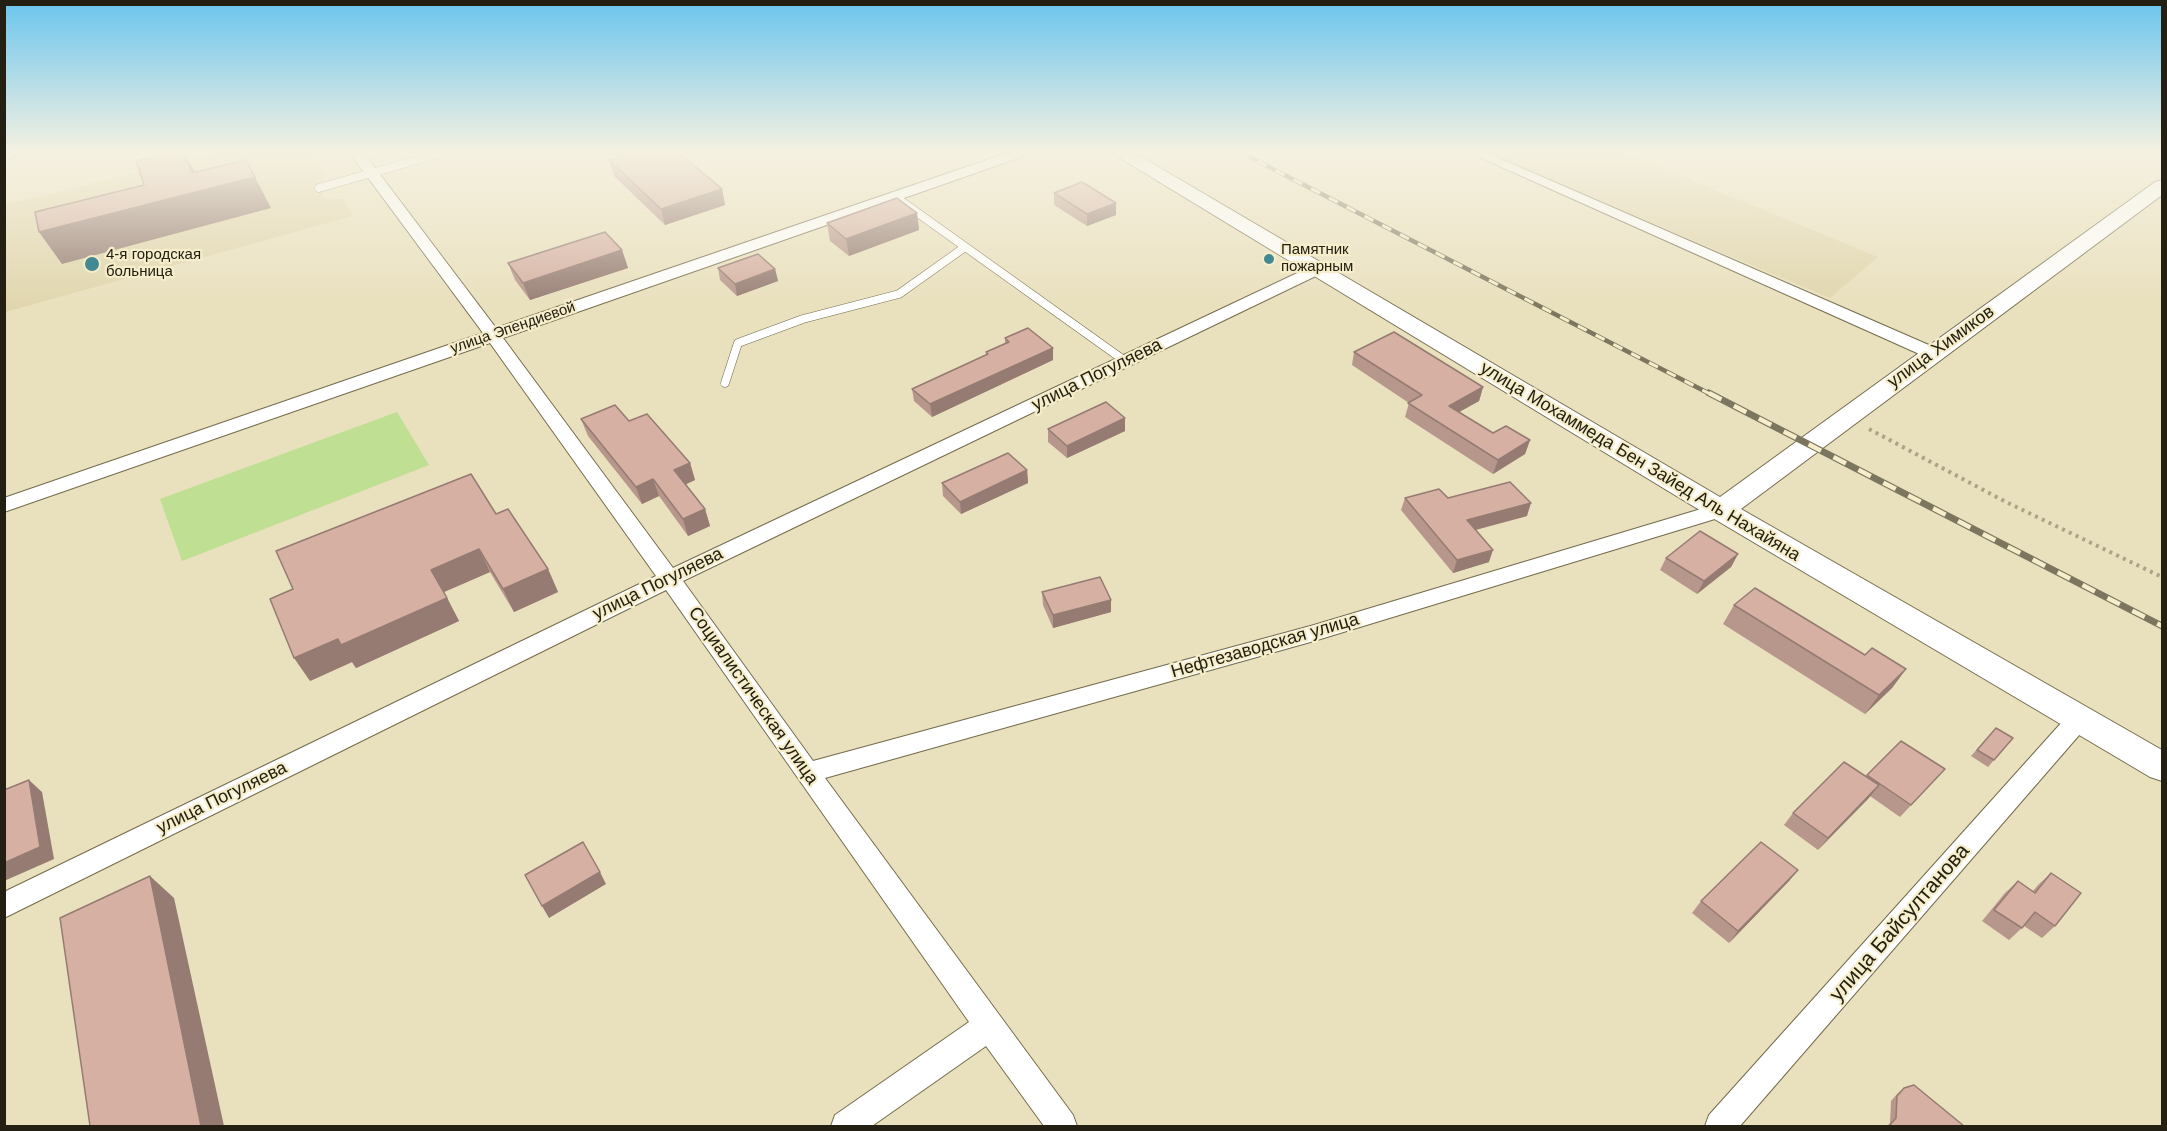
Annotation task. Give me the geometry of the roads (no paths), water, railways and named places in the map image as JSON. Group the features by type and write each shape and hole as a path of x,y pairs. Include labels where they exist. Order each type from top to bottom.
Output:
{"main road":[{"name":"улица Мохаммеда Бен Зайед Аль Нахайяна","path":"1208,205 1721,510 2163,766"},
{"name":"улица Химиков","path":"1721,510 2137,205"}],"street":[{"name":"Социалистическая улица","path":"396,205 671,578 806,773 1062,1126"},
{"name":"улица Эпендиевой","path":"4,505 869,205"},
{"path":"1594,205 1932,354"},
{"name":"улица Погуляева","path":"4,906 671,578 1316,270"},
{"name":"Нефтезаводская улица","path":"806,773 1314,633 1721,510"},
{"name":"улица Байсултанова","path":"1720,1126 2079,719"},
{"path":"846,1126 989,1026"}],"lane":[{"path":"906,205 1061,311 1125,361"},
{"path":"725,383 738,343 803,319 899,294 965,247"}],"railway":[{"path":"1343,205 1712,395"},
{"path":"1709,393 2162,626"}],"place":[{"name":"Памятник пожарным","path":"1269,259"},
{"name":"4-я городская больница","path":"92,264"}]}
